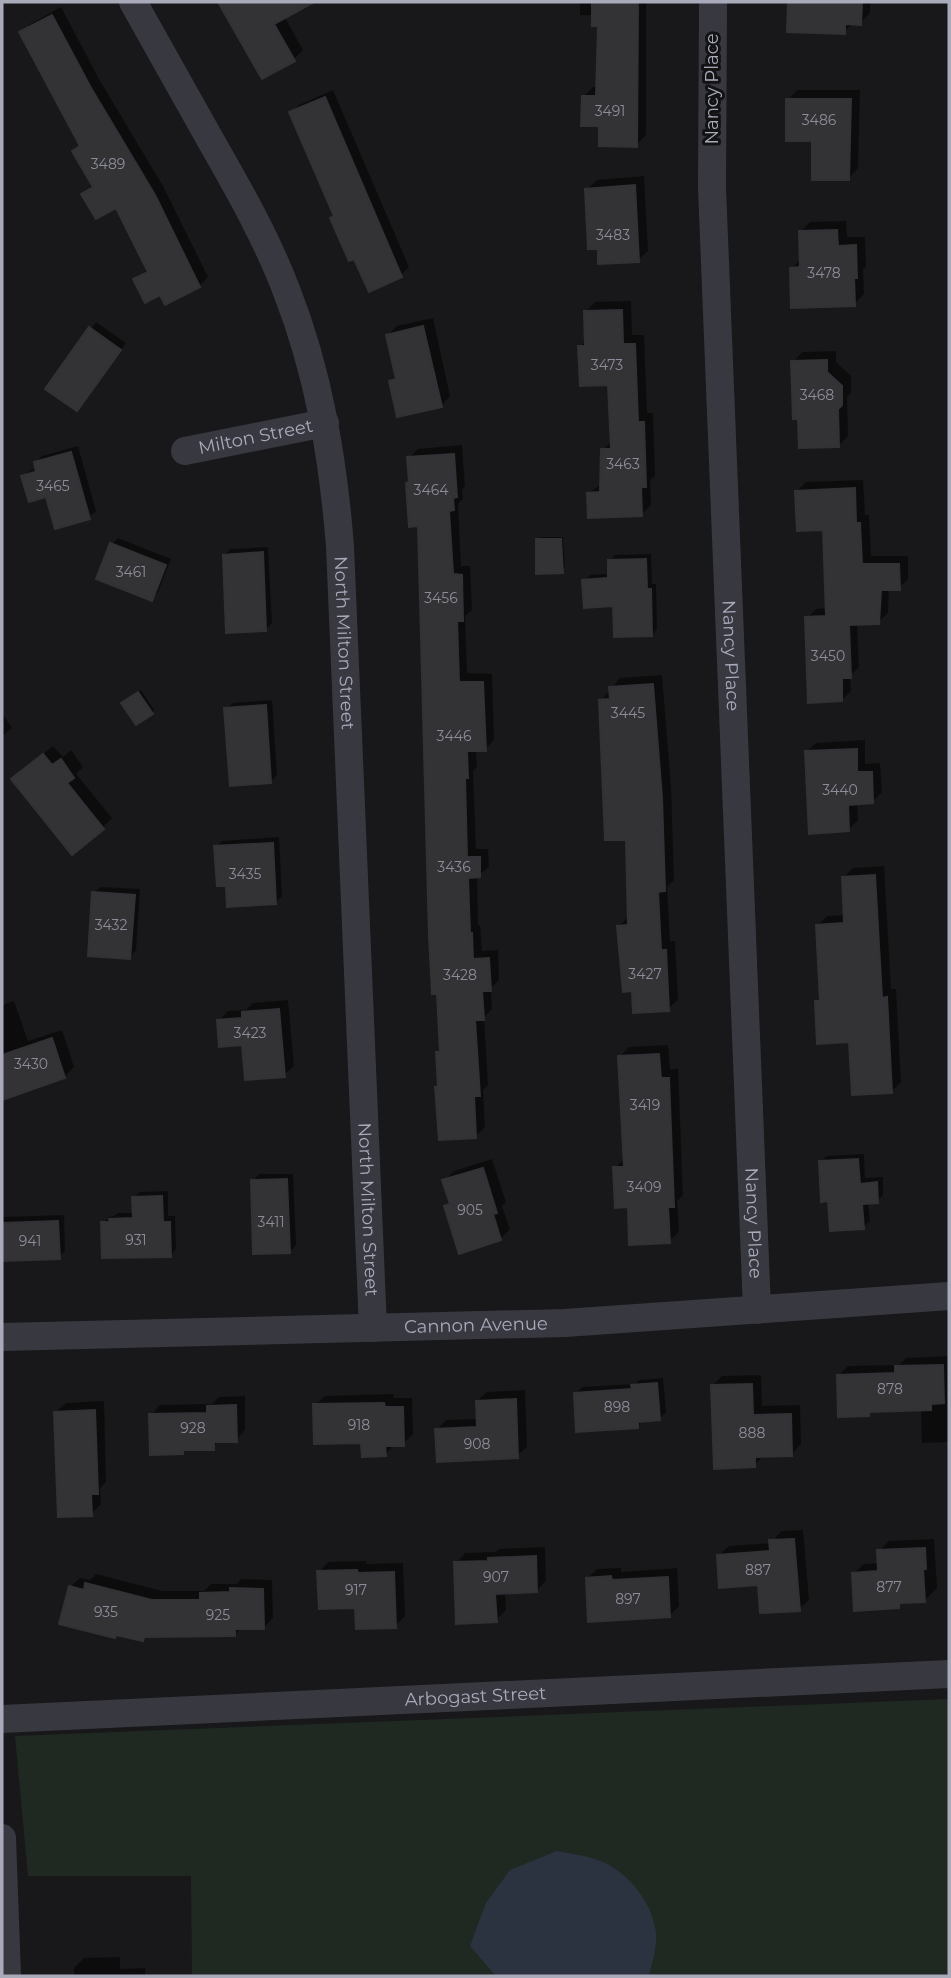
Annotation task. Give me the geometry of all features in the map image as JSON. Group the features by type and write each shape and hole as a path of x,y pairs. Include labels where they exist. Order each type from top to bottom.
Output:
{"street":[{"name":"North Milton Street","path":"133,2 261,231 295,314 310,359 326,423 340,546 373,1328"},
{"name":"Nancy Place","path":"713,2 713,231 757,1310"},
{"name":"Milton Street","path":"185,451 326,423"},
{"name":"Cannon Avenue","path":"2,1337 565,1323 949,1296"},
{"name":"Arbogast Street","path":"2,1719 949,1674"},
{"path":"2,1838 7,1976"}],"shaded area":[{"path":"949,1699 949,1976 192,1976 191,1876 28,1876 15,1736"}],"water":[{"path":"557,1851 606,1863 634,1885 647,1905 656,1933 649,1976 496,1976 470,1946 486,1903 510,1870"}],"building":[{"path":"218,2 314,2 274,24 295,61 262,79"},
{"path":"592,2 638,2 637,147 599,146 599,126 581,126 582,96 596,96 598,26 592,26"},
{"path":"788,2 862,2 861,25 845,24 845,34 787,32"},
{"path":"52,15 91,88 155,195 200,287 165,305 160,295 145,303 133,279 148,272 116,208 96,219 81,194 93,187 72,151 80,146 19,32"},
{"path":"325,97 402,277 369,292 354,259 349,261 330,218 334,216 289,112"},
{"path":"786,99 851,99 849,180 812,180 812,141 786,141"},
{"path":"635,185 639,262 598,264 598,249 588,249 585,189"},
{"path":"837,230 838,246 856,245 855,306 791,308 790,268 800,267 799,231"},
{"path":"622,310 623,344 635,344 638,422 644,422 646,487 641,487 642,516 588,518 587,493 600,492 601,449 611,449 608,385 580,386 578,346 585,346 584,311"},
{"path":"423,326 442,407 397,417 389,381 396,379 386,335"},
{"path":"89,327 121,350 77,411 45,389"},
{"path":"827,360 827,372 842,386 842,405 838,409 839,447 799,448 798,419 793,419 791,361"},
{"path":"71,452 90,519 55,529 46,497 29,502 21,476 36,472 34,462"},
{"path":"454,454 457,497 453,498 454,510 449,511 453,574 462,575 463,621 457,621 459,682 483,682 486,751 467,751 467,857 480,857 480,877 468,878 470,933 473,959 489,958 491,991 482,991 484,1020 475,1020 480,1096 474,1096 476,1138 439,1140 435,1087 438,1087 436,1052 440,1052 437,994 432,994 429,936 418,526 409,527 406,483 409,482 407,457"},
{"path":"855,488 856,523 860,523 862,564 899,564 900,590 881,590 879,624 849,625 851,678 842,678 842,701 808,703 805,617 826,616 823,530 797,531 795,491"},
{"path":"536,539 561,539 563,573 536,574"},
{"path":"110,543 166,565 152,601 96,579"},
{"path":"263,552 266,631 226,633 223,555"},
{"path":"646,559 647,589 651,589 652,636 614,637 613,606 584,608 582,580 608,578 608,560"},
{"path":"653,684 662,798 665,891 658,892 661,950 666,950 669,1011 633,1013 632,991 623,992 617,926 628,925 626,840 605,840 599,700 610,699 609,687"},
{"path":"138,692 153,714 136,725 121,703"},
{"path":"266,705 271,783 230,786 224,708"},
{"path":"857,749 857,772 872,772 873,803 848,805 849,831 809,834 805,751"},
{"path":"43,754 52,765 61,759 74,778 67,783 104,829 72,855 11,779"},
{"path":"273,843 276,904 227,907 226,886 217,886 214,846"},
{"path":"875,875 882,998 887,997 892,1093 852,1095 849,1042 817,1044 815,1001 820,1001 816,925 844,923 842,877"},
{"path":"92,892 135,895 130,959 88,956"},
{"path":"279,1009 285,1077 245,1080 242,1045 219,1047 217,1020 242,1018 242,1012"},
{"path":"52,1038 65,1078 2,1100 2,1055"},
{"path":"659,1054 661,1078 669,1078 674,1207 668,1207 670,1243 629,1245 628,1207 615,1208 613,1167 624,1167 618,1056"},
{"path":"858,1159 860,1184 877,1182 878,1203 862,1204 864,1229 830,1231 828,1201 821,1202 819,1161"},
{"path":"483,1168 497,1213 493,1214 501,1240 459,1254 444,1206 450,1204 442,1180"},
{"path":"287,1179 290,1253 253,1254 251,1180"},
{"path":"162,1196 163,1222 170,1222 171,1257 102,1258 101,1222 133,1218 132,1197"},
{"path":"58,1221 60,1259 2,1261 2,1223"},
{"path":"943,1365 944,1403 931,1404 931,1410 869,1412 869,1416 838,1417 837,1375 895,1373 895,1366"},
{"path":"657,1383 660,1420 638,1422 638,1428 576,1432 574,1393 632,1389 631,1385"},
{"path":"752,1384 753,1415 791,1414 792,1456 755,1457 755,1467 714,1469 711,1385"},
{"path":"516,1399 518,1458 437,1462 435,1429 477,1427 476,1401"},
{"path":"384,1403 385,1407 403,1407 404,1446 385,1446 386,1456 362,1457 361,1443 314,1444 313,1404"},
{"path":"236,1405 237,1442 214,1442 214,1450 183,1450 183,1454 150,1455 149,1414 207,1413 207,1406"},
{"path":"95,1410 98,1494 91,1494 92,1516 58,1517 54,1412"},
{"path":"794,1539 800,1611 760,1613 758,1585 719,1588 717,1555 770,1551 769,1540"},
{"path":"925,1548 925,1602 899,1603 899,1608 854,1611 852,1573 878,1571 877,1550"},
{"path":"536,1556 537,1592 495,1594 497,1622 456,1624 454,1562"},
{"path":"357,1570 358,1573 394,1572 396,1628 356,1629 355,1608 319,1609 317,1571"},
{"path":"611,1576 612,1580 668,1577 670,1617 588,1622 586,1578"},
{"path":"85,1583 152,1600 200,1600 200,1593 230,1592 230,1588 263,1589 264,1629 235,1629 235,1636 144,1637 143,1641 116,1635 115,1638 59,1624 69,1586 84,1590"}]}
